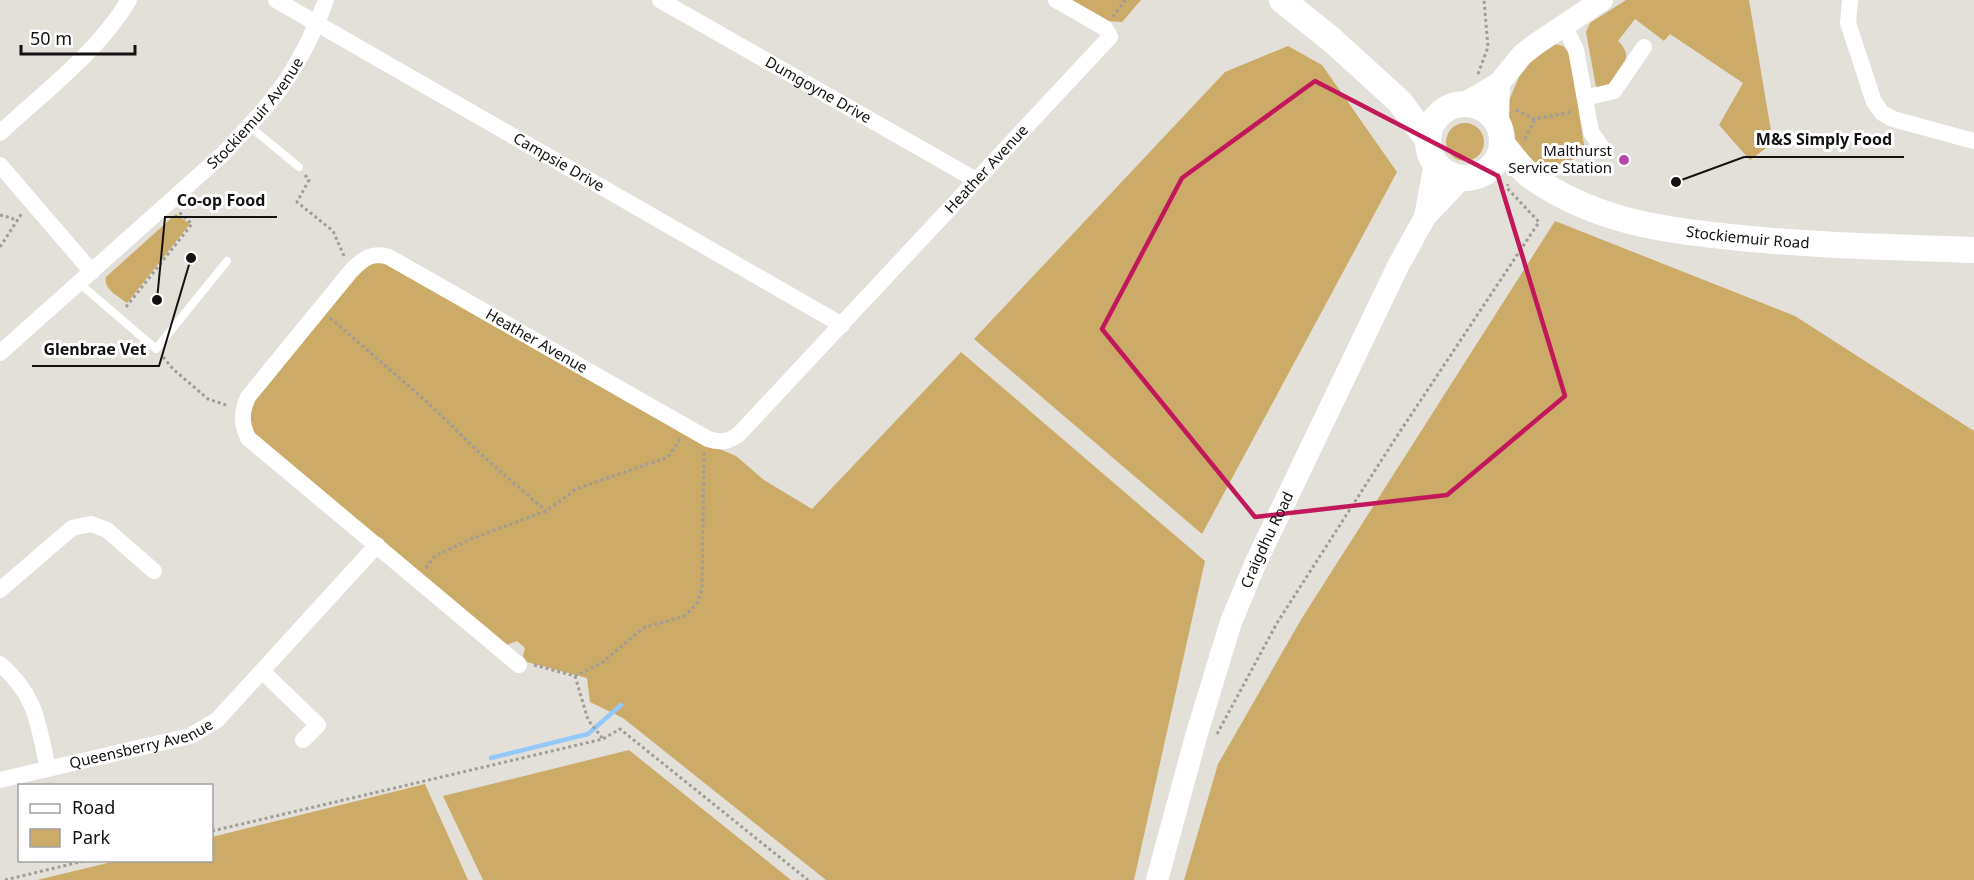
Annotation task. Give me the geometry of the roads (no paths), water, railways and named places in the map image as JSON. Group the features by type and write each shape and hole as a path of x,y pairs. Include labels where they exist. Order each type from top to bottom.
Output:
{"main road":[{"path":"1282,0 1332,40 1400,102 1443,171 1462,178 1480,175 1509,177 1500,154 1508,128 1499,83"},
{"path":"1431,152 1433,122 1456,106 1499,83 1522,55 1602,0"},
{"path":"1400,102 1456,106"},
{"name":"Stockiemuir Road","path":"1456,106 1484,108 1508,128 1509,177 1558,193 1609,217 1669,230 1796,243 1974,250"},
{"name":"Craigdhu Road","path":"1425,217 1431,152"},
{"name":"Craigdhu Road","path":"1157,880 1197,733 1231,622 1256,562 1382,299 1425,217 1462,178"}],"street":[{"path":"0,133 94,47 118,18 129,0"},
{"name":"Campsie Drive","path":"276,0 842,326"},
{"name":"Stockiemuir Avenue","path":"0,353 223,154 249,126 287,79 317,23 326,0"},
{"name":"Dumgoyne Drive","path":"660,0 976,180"},
{"name":"Heather Avenue","path":"377,545 248,438 242,424 242,411 248,397 364,258 380,254 389,257 708,439 720,442 730,440 739,434 842,326 1108,33 1056,0"},
{"path":"1850,0 1848,23 1874,102 1882,113 1893,119 1974,141"},
{"path":"1564,25 1576,50 1590,132 1601,146"},
{"path":"1585,98 1614,91 1644,47"},
{"path":"0,165 92,272"},
{"path":"0,590 72,528 92,524 106,530 154,571"},
{"path":"377,545 519,665"},
{"name":"Queensberry Avenue","path":"0,780 190,736 217,720 377,545"},
{"path":"0,664 16,678 29,696 48,769"},
{"path":"263,672 318,725 303,740"}],"lane":[{"path":"249,126 298,167"},
{"path":"79,283 156,349 227,261"}],"waterway":[{"path":"491,758 588,734 621,705"}],"place":[{"name":"Malthurst Service Station","path":"1624,160"},
{"name":"M&S Simply Food","path":"1676,182"},
{"name":"Glenbrae Vet","path":"191,258"},
{"name":"Co-op Food","path":"157,300"}]}
